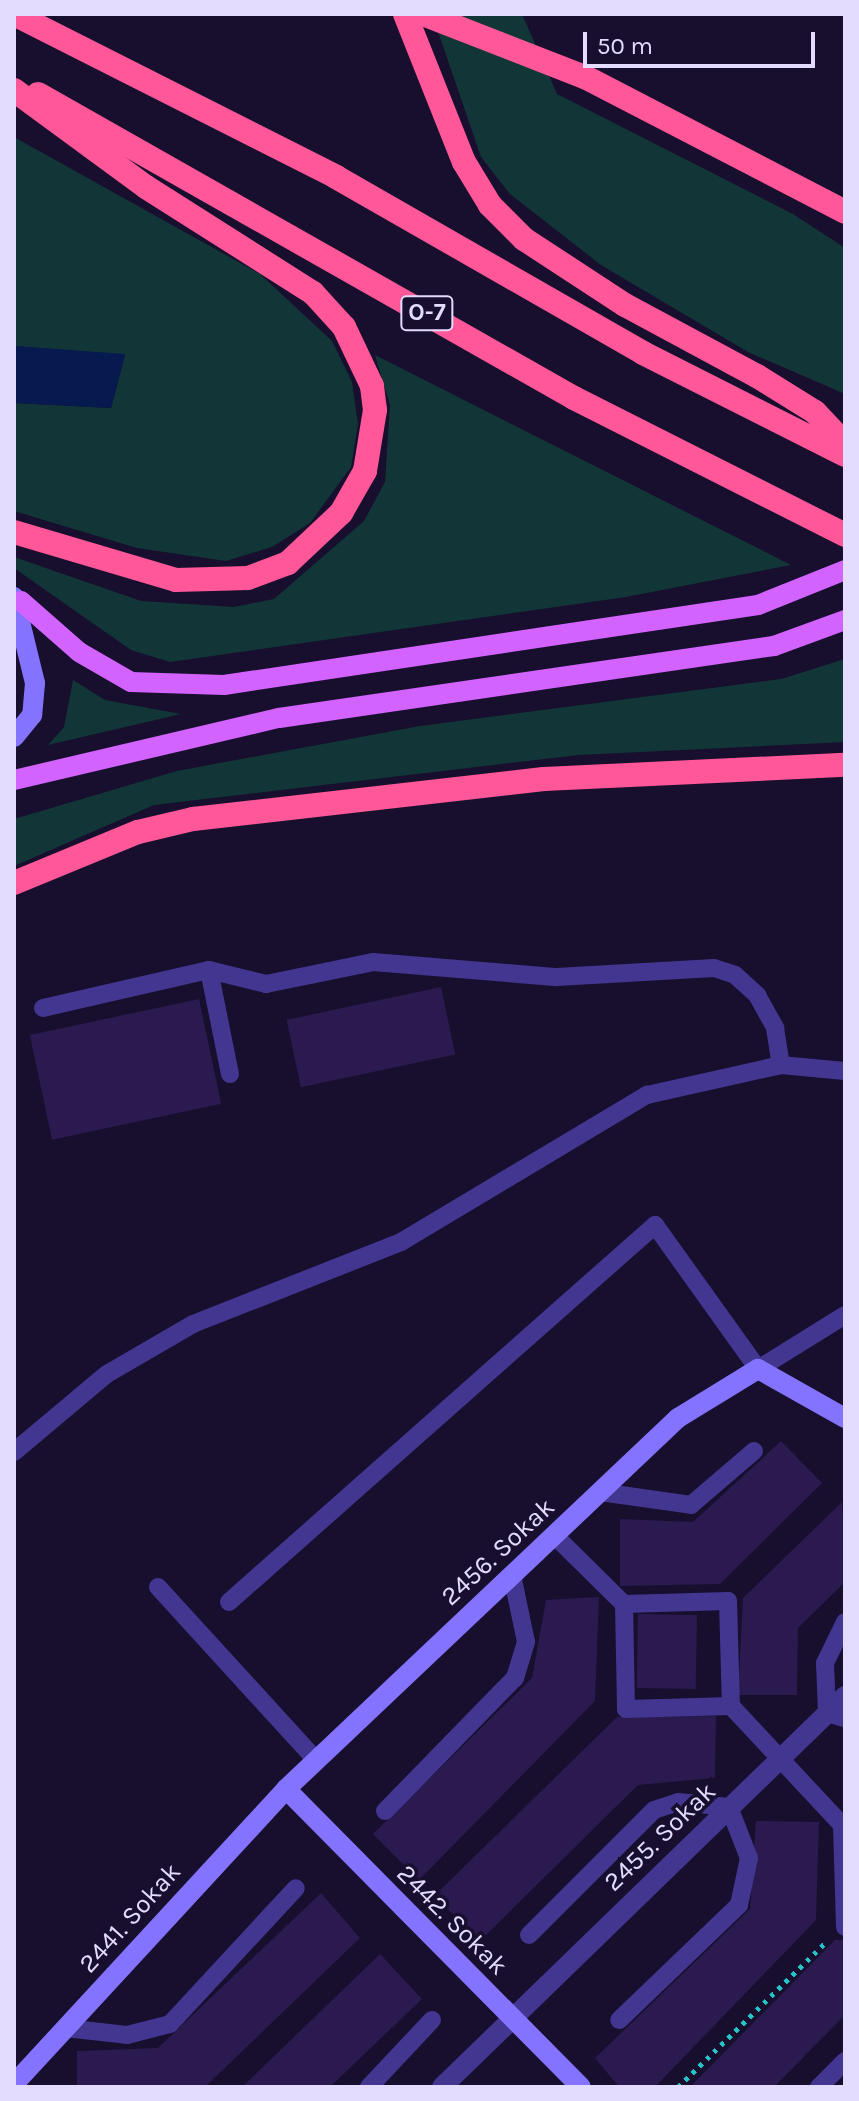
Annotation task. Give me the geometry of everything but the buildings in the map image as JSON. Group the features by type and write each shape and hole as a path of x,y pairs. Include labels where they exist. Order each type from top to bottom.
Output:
{"highway":[{"path":"14,14 336,177 643,353 845,455"},
{"path":"405,14 464,162 524,239 815,412 845,444"},
{"path":"423,14 585,77 845,212"},
{"name":"O-7","path":"14,82 173,165 574,398 845,535"},
{"path":"14,90 146,187 313,293 344,327 372,386 375,410 365,471 341,513 288,563 248,578 176,580 14,532"},
{"path":"14,883 138,832 193,819 544,779 845,765"}],"main road":[{"path":"17,599 79,652 131,682 224,685 758,605 845,570"},
{"path":"14,780 279,718 774,646 845,620"}],"street":[{"path":"14,737 32,715 35,683 17,599"},
{"path":"758,1369 845,1418"},
{"name":"2456. Sokak","path":"286,1789 678,1418 758,1369"},
{"name":"2455. Sokak","path":"442,2087 778,1760 836,1716 845,1696"},
{"name":"2442. Sokak","path":"286,1789 581,2087"},
{"name":"2441. Sokak","path":"19,2083 65,2028 286,1789"}],"lane":[{"path":"43,1008 209,970 266,984 373,962 557,977 714,968 735,975 762,1003 781,1065"},
{"path":"209,970 230,1074"},
{"path":"14,1452 107,1374 193,1324 401,1242 647,1095 781,1065 845,1071"},
{"path":"229,1602 655,1225 758,1369 845,1315"},
{"path":"600,1492 691,1505 754,1451"},
{"path":"554,1535 624,1604 626,1709 731,1706"},
{"path":"385,1811 521,1669 526,1634 512,1575"},
{"path":"158,1587 316,1760"},
{"path":"624,1604 728,1601 731,1706 778,1760 844,1825 844,1927"},
{"path":"836,1716 826,1652 845,1622"},
{"path":"529,1935 654,1810 678,1802 729,1807 749,1858 739,1905 619,2020"},
{"path":"65,2028 127,2035 170,2024 296,1888"},
{"path":"369,2087 432,2020"},
{"path":"819,2087 845,2061"}],"path":[{"path":"678,2087 844,1927"}],"green space":[{"path":"432,14 522,14 557,94 793,214 845,248 845,394 748,352 601,265 510,194 481,157"},
{"path":"14,137 260,274 332,341 352,382 358,424 351,467 310,523 272,547 226,561 137,548 14,511 14,403 111,408 125,355 14,346"},
{"path":"375,355 791,565 626,597 170,662 131,650 14,568 14,557 141,601 234,607 274,599 364,521 385,482 390,405"},
{"path":"845,659 845,742 579,755 154,805 14,866 14,819 177,771 420,726 781,679"},
{"path":"73,680 105,700 181,714 48,745 64,727"}],"water":[{"path":"14,346 125,354 111,408 14,403"}]}
